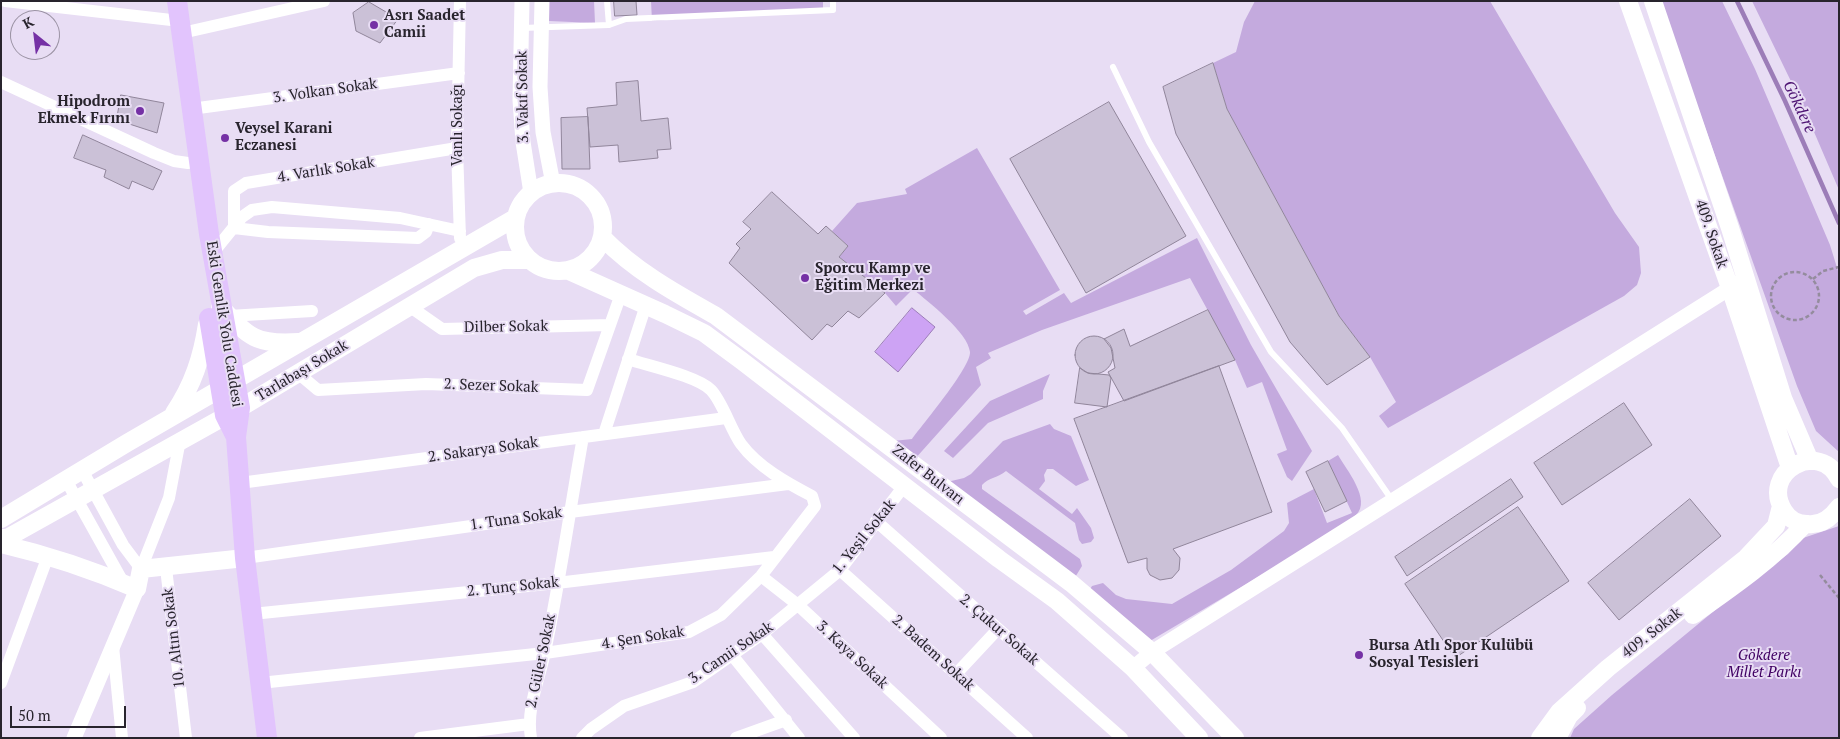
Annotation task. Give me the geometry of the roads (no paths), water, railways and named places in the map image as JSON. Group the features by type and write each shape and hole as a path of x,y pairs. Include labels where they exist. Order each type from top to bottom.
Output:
{"main road":[{"name":"409. Sokak","path":"1540,738 1559,712 1608,668 1713,586 1752,552 1776,526 1781,506 1779,485 1790,468 1730,288 1628,1"},
{"name":"409. Sokak","path":"1653,1 1746,278 1784,398 1810,461"},
{"name":"Eski Gemlik Yolu Caddesi","path":"180,18 236,437 245,558 267,738"},
{"path":"194,128 188,163 193,222 219,312 253,338 275,344 302,342"},
{"path":"553,184 574,185 587,192 596,203 602,216 602,237 593,256 582,266 569,271 554,272 541,268 528,260 519,248 515,233 515,218 521,204 531,193 544,185 553,184"},
{"path":"1,519 302,342 460,240 515,218"},
{"name":"Zafer Bulvarı","path":"602,237 636,268 666,288 716,316 1071,583 1152,652 1235,738"},
{"name":"Tarlabaşı Sokak","path":"1,538 8,538 299,374 474,268 502,260 528,260"},
{"name":"Zafer Bulvarı","path":"569,271 704,333 1057,601 1133,668 1190,734"},
{"path":"170,418 188,392 219,312"},
{"path":"1790,468 1810,461 1825,465 1838,477"},
{"path":"1781,506 1795,521 1805,524 1825,521 1839,507"},
{"name":"409. Sokak","path":"1557,738 1569,716 1611,677 1656,642 1758,569 1805,524"},
{"path":"1,544 48,556 130,586 141,569 166,568 245,558"}],"street":[{"path":"5,1 180,18 324,1"},
{"name":"Vanlı Sokağı","path":"460,1 457,148 460,240"},
{"name":"3. Vakıf Sokak","path":"522,1 520,100 523,142 531,193"},
{"name":"3. Vakıf Sokak","path":"542,1 540,87 543,132 553,184"},
{"name":"3. Volkan Sokak","path":"191,108 459,73"},
{"path":"1,82 154,153 174,161 188,163"},
{"name":"4. Varlık Sokak","path":"234,228 234,191 246,183 457,148"},
{"path":"212,254 242,217 252,210 272,207 400,218 429,224 460,240"},
{"path":"234,228 268,232 418,238 426,232 429,224"},
{"path":"1133,668 1152,652 1746,278"},
{"name":"2. Sezer Sokak","path":"299,374 318,390 426,384 587,390 621,294"},
{"path":"604,434 646,305"},
{"name":"Dilber Sokak","path":"409,306 442,329 610,325"},
{"path":"219,312 312,311"},
{"name":"4. Şen Sokak","path":"260,683 545,653 689,632 721,615 761,576 815,506 812,496 788,484 756,460 742,444 712,391 701,383 628,359"},
{"name":"2. Sakarya Sokak","path":"240,483 726,418"},
{"name":"2. Güler Sokak","path":"531,738 529,724 531,705 545,653 583,437"},
{"path":"141,569 169,498 180,440"},
{"path":"82,470 123,545 141,569"},
{"path":"66,480 130,586 113,646 74,738"},
{"name":"1. Tuna Sokak","path":"245,558 570,512 788,484"},
{"name":"1. Yeşil Sokak","path":"798,605 840,570 904,486"},
{"name":"2. Çukur Sokak","path":"876,521 1122,738"},
{"path":"1,683 48,556"},
{"name":"2. Tunç Sokak","path":"252,614 557,583 774,557"},
{"name":"10. Altın Sokak","path":"166,568 186,738"},
{"name":"2. Badem Sokak","path":"840,570 1027,738"},
{"name":"3. Kaya Sokak","path":"761,576 798,605 940,738"},
{"name":"3. Camii Sokak","path":"582,738 591,729 624,706 693,682 762,634 798,605"},
{"path":"956,674 998,629"},
{"path":"762,634 854,738"},
{"path":"113,646 122,738"},
{"path":"732,655 799,738"},
{"path":"736,738 786,720"},
{"path":"420,738 529,724"}],"lane":[{"path":"607,1 609,25"},
{"path":"522,28 609,25 626,19 833,10 833,1"},
{"path":"1113,67 1149,142 1271,352 1342,428 1392,500"}],"waterway":[{"name":"Gökdere","path":"1737,1 1785,101 1839,223"}],"place":[{"name":"Asrı Saadet Camii","path":"374,25"},
{"name":"Hipodrom Ekmek Fırını","path":"140,111"},
{"name":"Veysel Karani Eczanesi","path":"225,138"},
{"name":"Sporcu Kamp ve Eğitim Merkezi","path":"805,278"},
{"name":"Bursa Atlı Spor Kulübü Sosyal Tesisleri","path":"1359,655"}],"park label":[{"name":"Gökdere Millet Parkı","path":"1764,664"}]}
